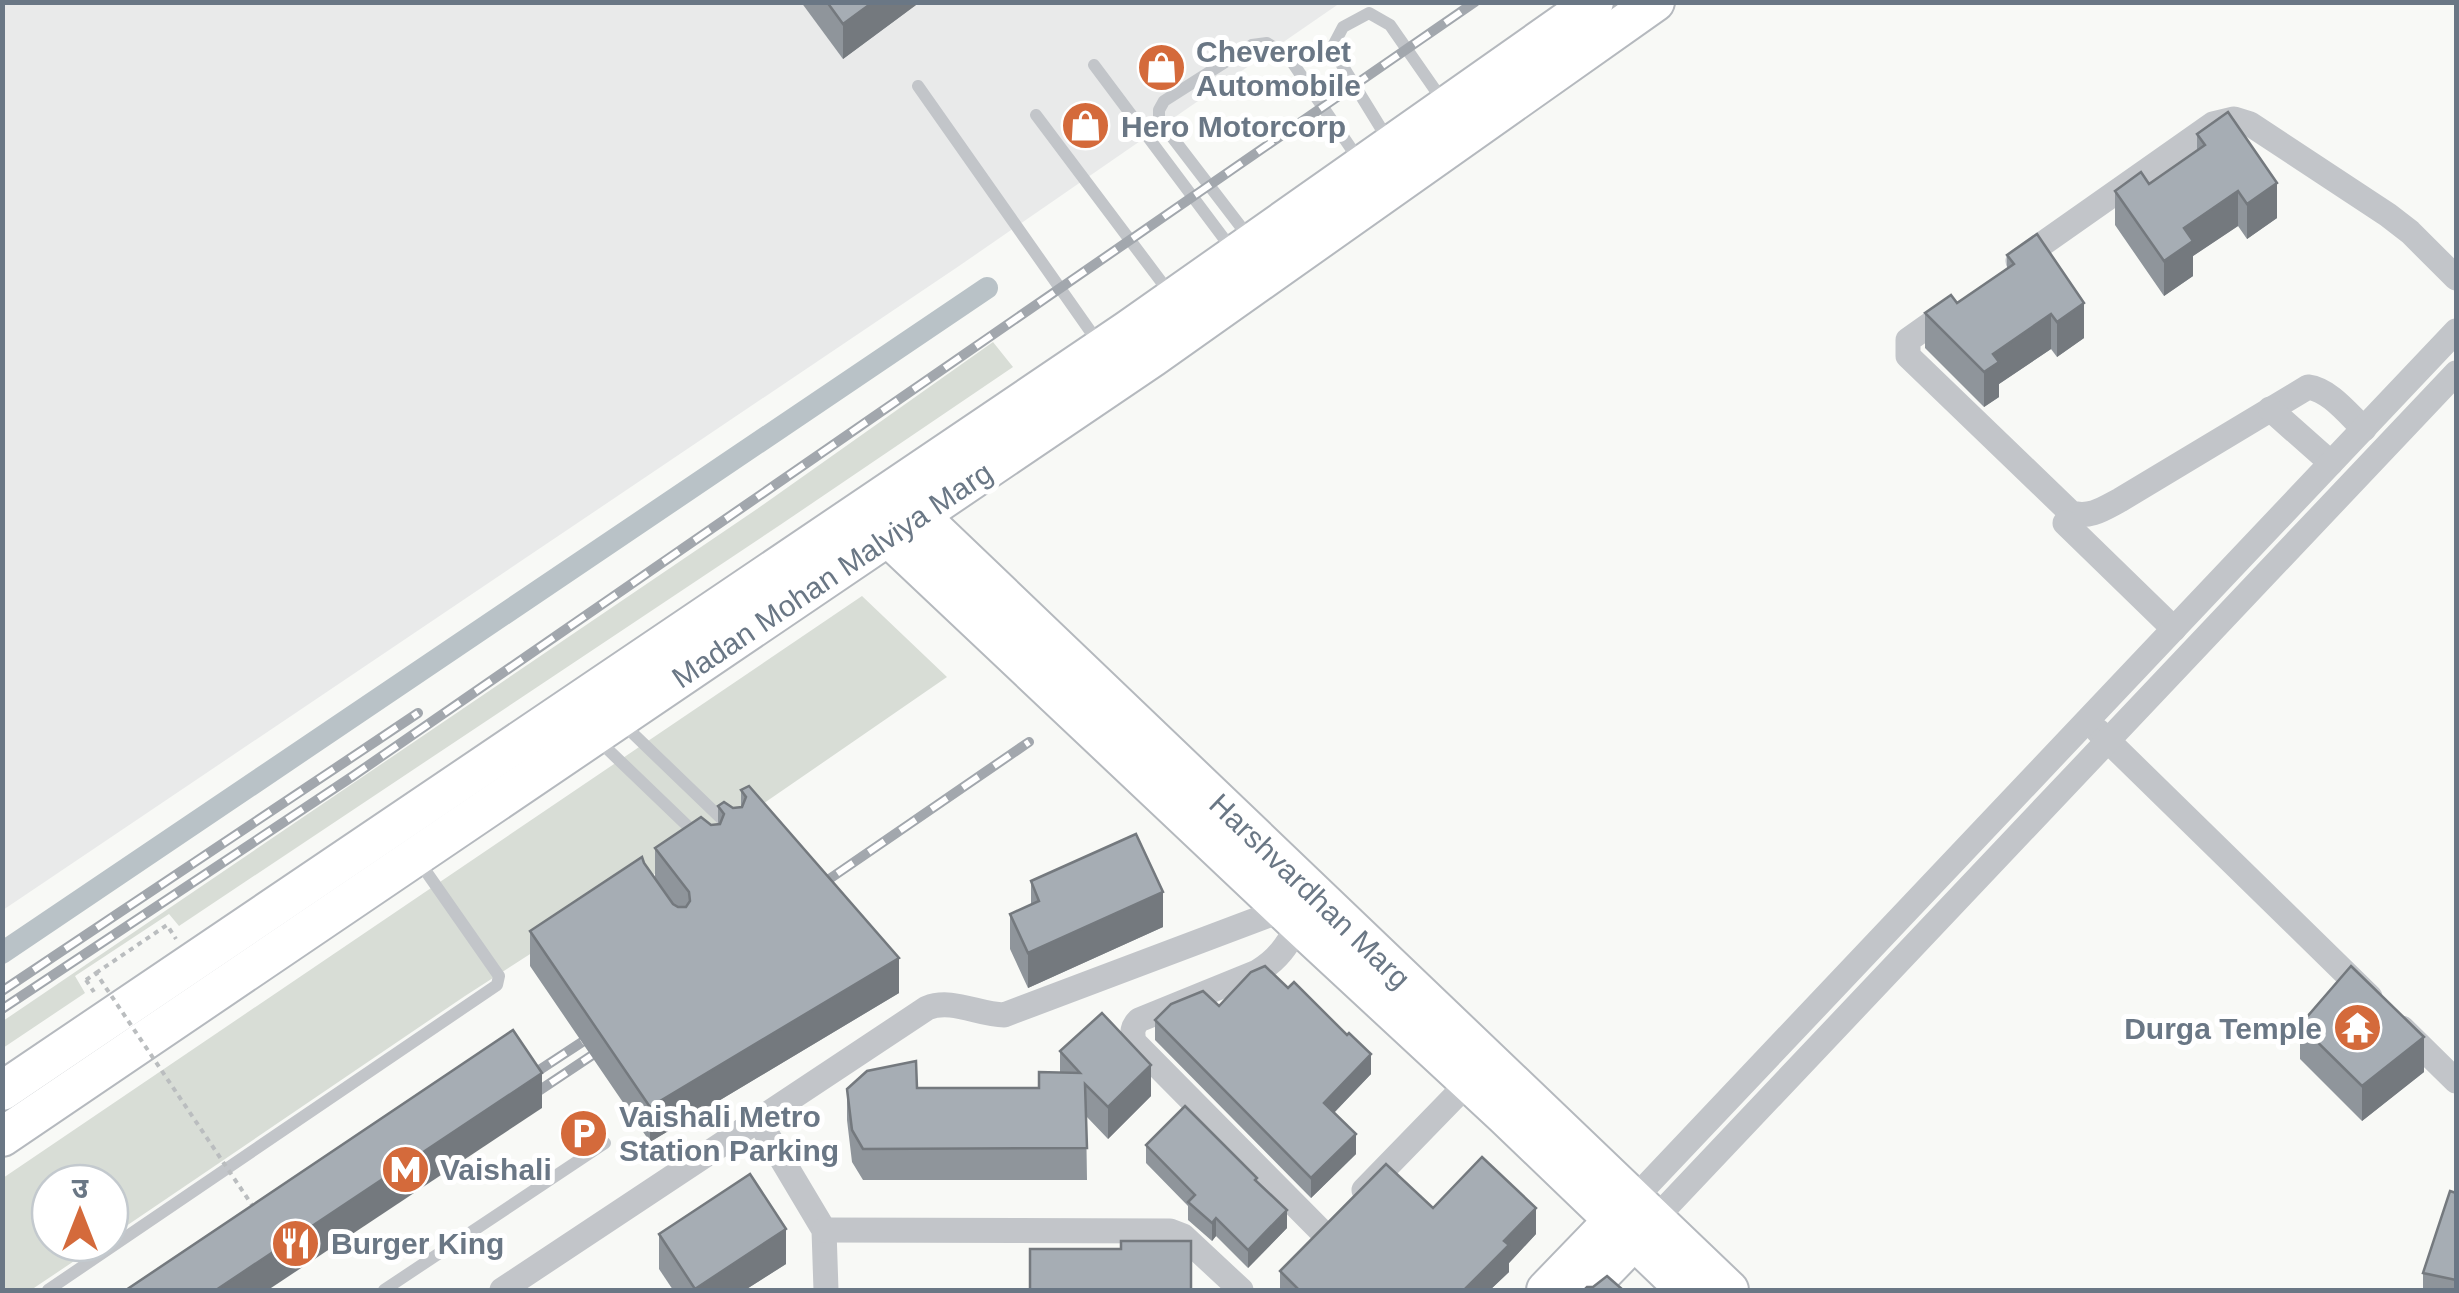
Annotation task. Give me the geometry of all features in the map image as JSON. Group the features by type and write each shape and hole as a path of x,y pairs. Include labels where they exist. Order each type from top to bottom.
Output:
{"main road":[{"name":"Madan Mohan Malviya Marg","path":"2,1091 1102,348 1447,106 1597,11 1654,2"},
{"name":"Madan Mohan Malviya Marg","path":"2,1138 1153,357 1597,11"},
{"name":"Harshvardhan Marg","path":"876,500 1634,1220 1686,1290"},
{"name":"Harshvardhan Marg","path":"904,527 1291,918 1469,1082 1634,1220 1728,1290"},
{"path":"1546,1290 1634,1220"},
{"path":"1586,1290 1634,1220"}],"street":[{"path":"2004,272 2212,124 2234,119 2250,124 2388,215 2456,278"},
{"path":"1972,294 1908,340 1908,356 2071,513 2092,515 2106,508 2308,386 2316,387 2364,428"},
{"path":"1634,1220 2087,720 2456,331"},
{"path":"1634,1220 2108,741 2456,373"},
{"path":"2270,409 2331,464"},
{"path":"2065,524 2174,629"},
{"path":"2087,720 2456,1081"},
{"path":"502,1290 934,1005 1004,1014 1291,918"},
{"path":"1291,918 1278,958 1271,964 1139,1020 1132,1034 1134,1042 1329,1226 1469,1082"},
{"path":"759,1122 824,1230 826,1290"},
{"path":"824,1230 1170,1231 1183,1236 1241,1290"}],"lane":[{"path":"1377,155 1333,46 1343,27 1369,13 1390,25 1447,106"},
{"path":"1244,248 1159,120 1164,101 1252,45 1267,43 1288,56 1377,155"},
{"path":"1094,65 1244,248"},
{"path":"918,86 1102,348"},
{"path":"1036,115 1173,298"},
{"path":"608,728 736,834"},
{"path":"608,728 714,851"},
{"path":"48,1290 496,985 500,976 416,858"},
{"path":"384,1290 605,1144"}],"path":[{"path":"86,980 167,925"},
{"path":"96,973 259,1215"}],"shaded area":[{"path":"3,3 1340,3 959,266 3,910"},
{"path":"993,342 1013,367 179,926 169,914 75,976 85,993 3,1048 3,1021 757,509"},
{"path":"862,596 947,677 757,808 465,996 130,1223 130,1163 30,1163 30,1263 71,1263 31,1290 3,1290 3,1178"}],"building":[{"path":"827,2 873,2 843,24"},
{"path":"2228,112 2277,183 2247,204 2238,191 2184,228 2193,241 2164,261 2115,191 2141,172 2149,184 2205,145 2197,134"},
{"path":"2037,234 2084,303 2057,322 2051,314 1993,354 1999,362 1984,372 1925,313 1951,295 1957,303 2014,264 2007,255"},
{"path":"749,786 899,958 650,1107 530,931 642,857 673,904 686,907 689,892 655,848 701,817 711,825 720,824 724,814 718,806 724,802 733,808 742,807 746,797 741,790"},
{"path":"1136,834 1163,892 1028,953 1010,914 1039,901 1031,881"},
{"path":"1265,966 1288,988 1294,982 1371,1054 1324,1103 1356,1134 1311,1178 1155,1020 1171,1004 1203,991 1219,1006 1251,972"},
{"path":"2351,966 2424,1037 2362,1086 2300,1025"},
{"path":"1102,1013 1151,1065 1108,1107 1085,1084 1087,1148 863,1149 852,1130 847,1089 867,1071 916,1061 917,1088 1039,1088 1039,1072 1080,1073 1060,1051"},
{"path":"513,1030 542,1073 216,1290 126,1290"},
{"path":"1185,1106 1287,1210 1248,1250 1216,1218 1212,1223 1188,1202 1195,1195 1146,1145"},
{"path":"1482,1157 1536,1208 1504,1241 1509,1245 1464,1290 1299,1290 1280,1271 1386,1164 1433,1208"},
{"path":"750,1174 786,1229 695,1289 659,1234"},
{"path":"2450,1191 2456,1193 2456,1280 2423,1273"},
{"path":"1121,1241 1191,1241 1191,1290 1030,1290 1030,1249 1121,1249"},
{"path":"1607,1276 1623,1290 1584,1290 1593,1287"}],"waterway":[{"path":"2,953 987,288"}],"railway":[{"path":"2,1009 353,776 1475,2"},
{"path":"2,991 418,713"},
{"path":"806,895 1029,742"},
{"path":"518,1084 605,1027"},
{"path":"519,1104 615,1040"}],"place":[{"name":"Cheverolet Automobile","path":"1161,68"},
{"name":"Hero Motorcorp","path":"1086,126"},
{"name":"Durga Temple","path":"2357,1028"},
{"name":"Vaishali Metro Station Parking","path":"584,1133"},
{"name":"Vaishali","path":"405,1169"},
{"name":"Burger King","path":"296,1243"}]}
